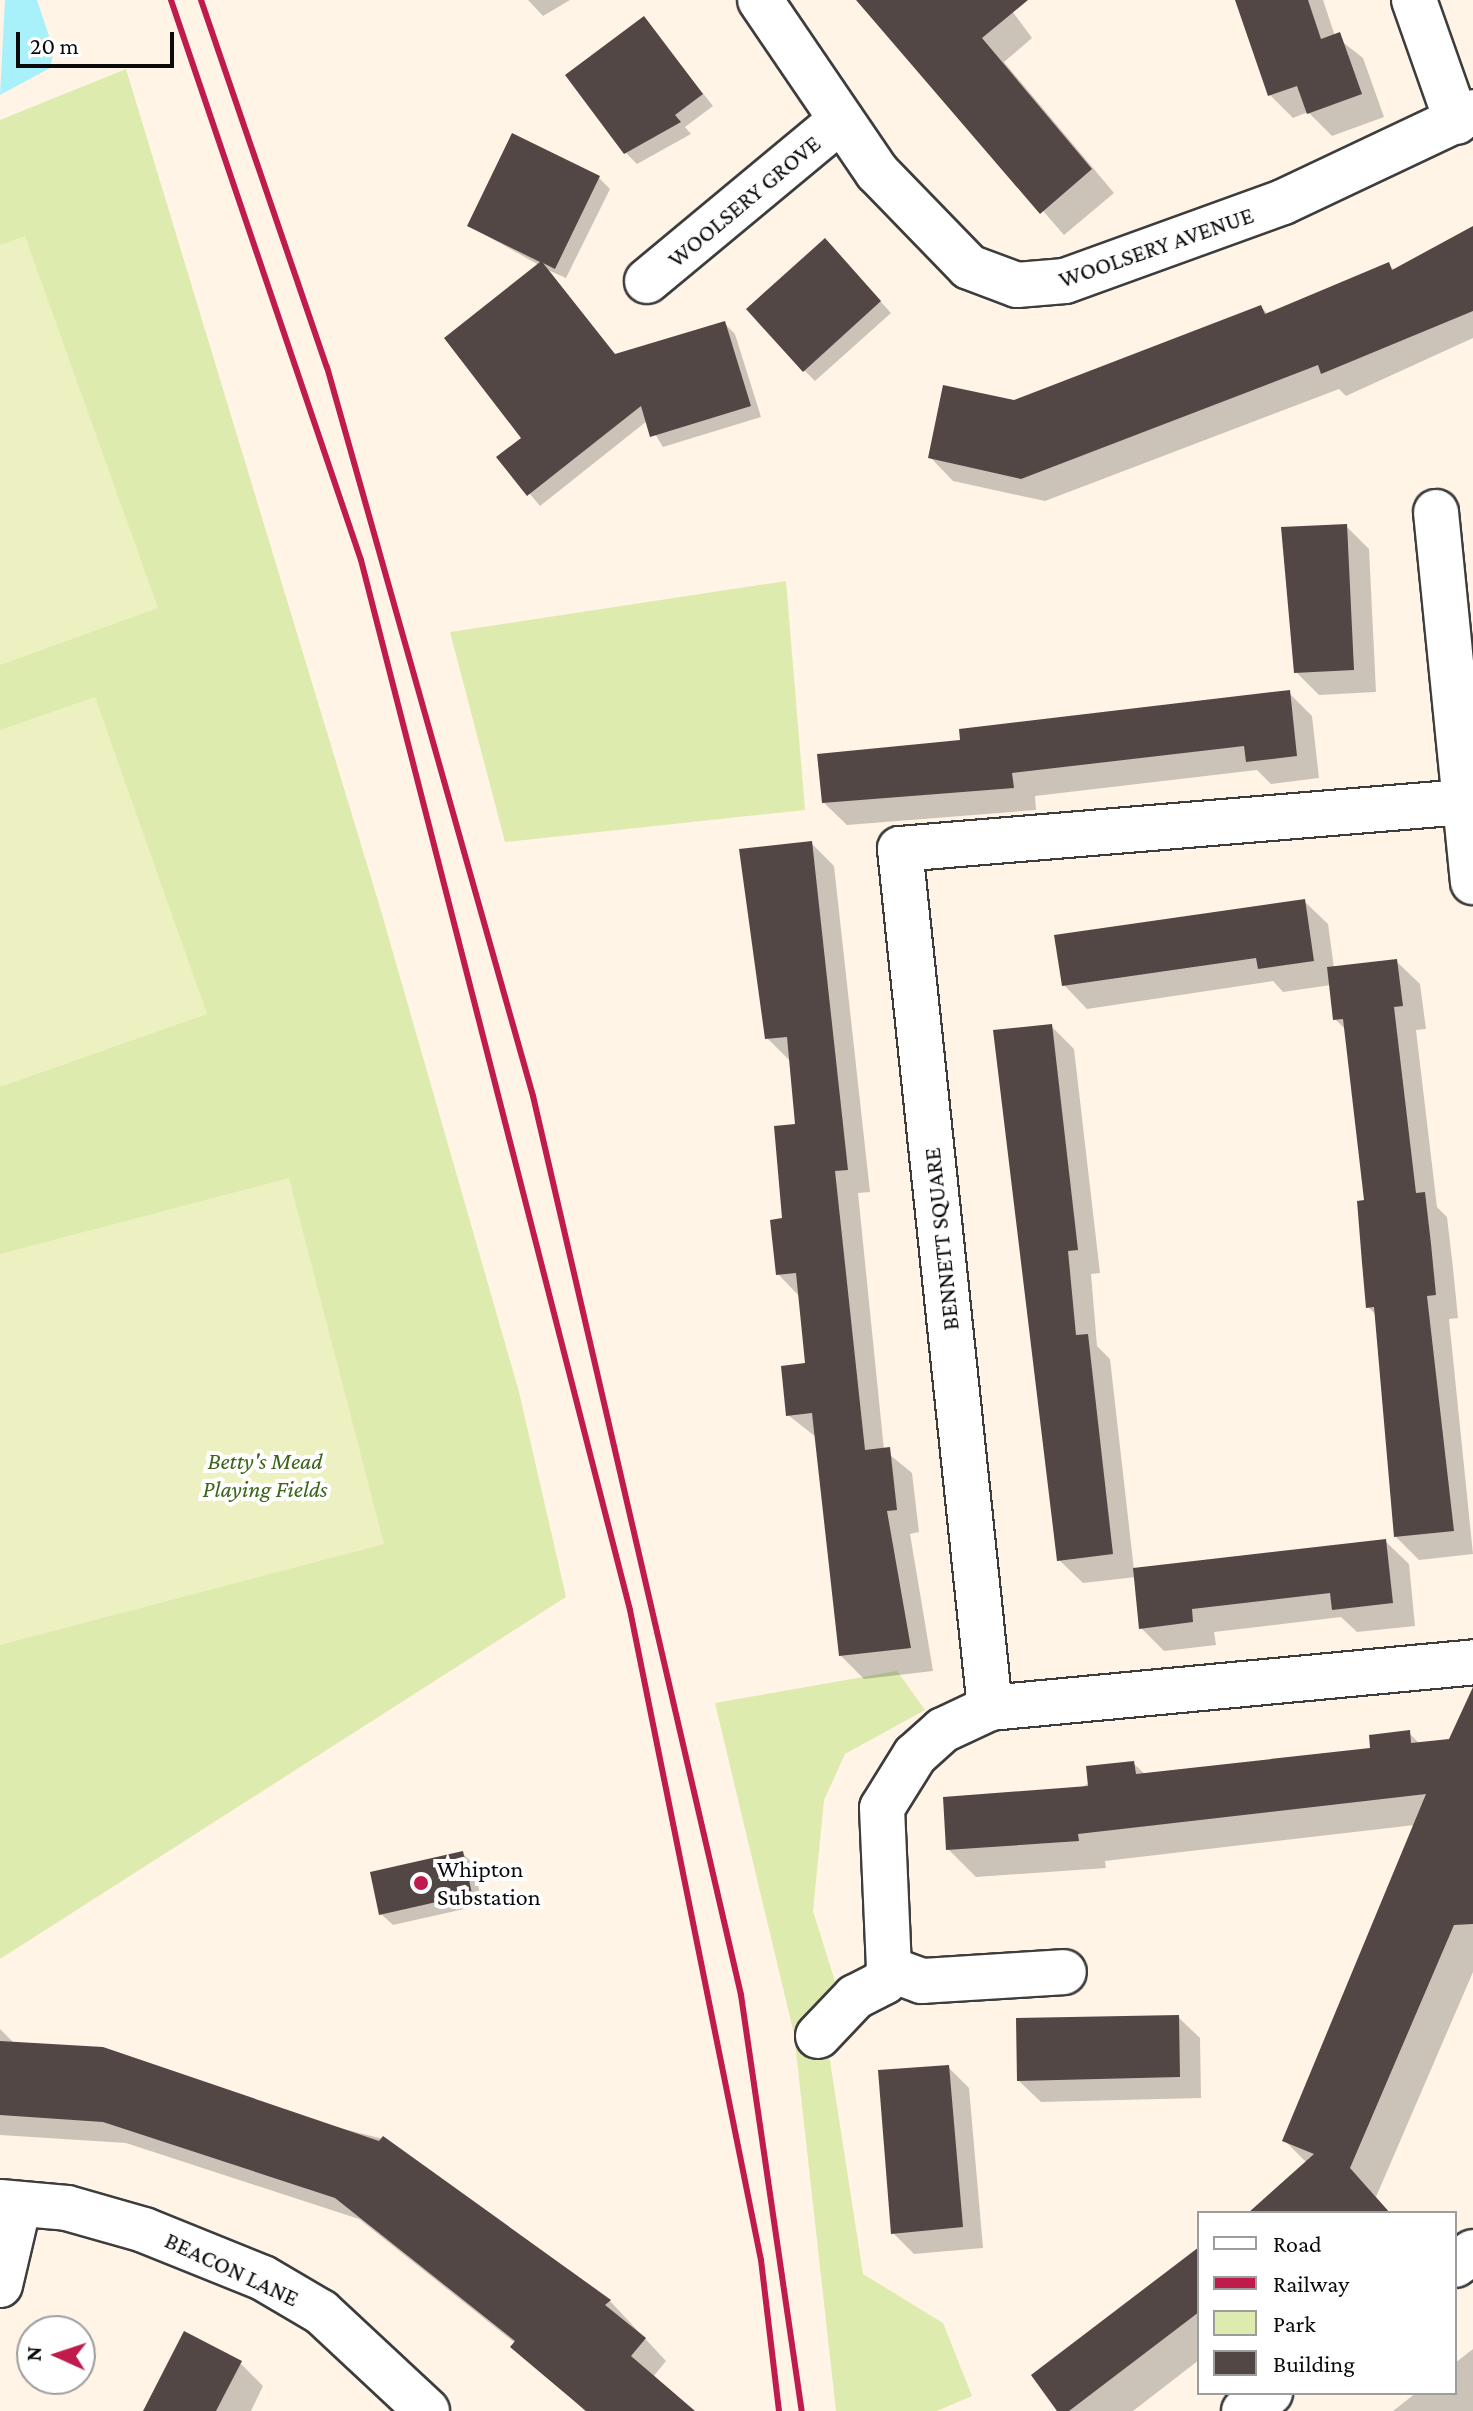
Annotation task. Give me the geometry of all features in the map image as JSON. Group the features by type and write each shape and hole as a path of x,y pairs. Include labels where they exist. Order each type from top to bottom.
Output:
{"street":[{"name":"WOOLSERY AVENUE","path":"760,0 877,172 969,267 1039,287 1283,202 1465,117"},
{"path":"1414,0 1465,117"},
{"name":"WOOLSERY GROVE","path":"647,281 841,120"},
{"path":"1436,512 1473,882"},
{"name":"BENNETT SQUARE","path":"990,1708 900,849 1463,802"},
{"path":"818,2036 855,1997 884,1982 889,1969 882,1808 915,1755 943,1730 990,1708 1473,1662"},
{"path":"889,1969 922,1981 1064,1972"},
{"path":"0,2285 10,2203"},
{"name":"BEACON LANE","path":"10,2203 67,2208 144,2230 263,2278 321,2312 427,2411"},
{"path":"1244,2411 1267,2395"}],"green space":[{"name":"Betty's Mead Playing Fields","path":"126,69 379,904 519,1392 566,1597 0,1959 0,120"},
{"path":"25,236 158,608 0,665 0,245"},
{"path":"786,581 805,810 505,842 450,632"},
{"path":"95,697 207,1014 0,1087 0,730"},
{"path":"289,1178 384,1544 0,1645 0,1254"},
{"path":"897,1671 925,1710 845,1754 824,1800 813,1911 838,1991 812,2018 830,2061 863,2274 943,2323 972,2396 937,2411 836,2411 794,2034 715,1703"}],"water":[{"path":"5,0 37,0 54,51 50,68 0,95"}],"building":[{"path":"856,0 1028,0 982,38 1092,169 1040,214"},
{"path":"1235,0 1308,0 1321,39 1340,32 1362,94 1307,114 1297,86 1268,96"},
{"path":"644,16 703,94 675,115 681,122 624,154 565,75"},
{"path":"512,133 600,176 555,269 543,263 615,354 725,321 751,406 650,437 641,406 527,496 496,457 521,438 444,338 540,262 467,226"},
{"path":"1473,226 1473,311 1321,374 1318,365 1021,479 928,458 943,385 1014,400 1261,305 1265,314 1389,262 1392,270"},
{"path":"825,238 881,301 803,372 746,309"},
{"path":"1347,524 1354,670 1294,673 1281,527"},
{"path":"1290,690 1297,756 1246,762 1244,746 1012,773 1014,788 822,803 817,754 960,740 959,729"},
{"path":"812,841 848,1170 835,1171 865,1450 890,1447 897,1510 887,1511 911,1648 839,1656 812,1413 786,1416 781,1366 805,1363 796,1273 776,1275 770,1220 782,1218 774,1126 795,1124 787,1037 765,1039 739,849"},
{"path":"1305,899 1314,961 1258,969 1256,958 1062,986 1054,935"},
{"path":"1397,959 1403,1006 1394,1007 1416,1193 1425,1192 1431,1244 1436,1295 1427,1296 1454,1531 1394,1537 1374,1307 1366,1308 1357,1201 1364,1200 1343,1019 1333,1020 1327,967"},
{"path":"1052,1024 1078,1250 1068,1251 1076,1335 1088,1334 1113,1554 1057,1561 993,1030"},
{"path":"1386,1539 1393,1603 1332,1610 1330,1593 1192,1609 1193,1622 1139,1629 1133,1568"},
{"path":"1473,1687 1473,1924 1454,1925 1350,2168 1388,2211 1250,2211 1314,2154 1282,2141 1426,1794 1078,1834 1079,1841 946,1850 943,1797 1088,1786 1086,1766 1134,1761 1136,1774 1370,1748 1369,1735 1410,1730 1411,1743 1449,1739"},
{"name":"Whipton Substation","path":"463,1851 472,1894 379,1915 370,1872"},
{"path":"1179,2015 1180,2077 1017,2081 1016,2018"},
{"path":"0,2041 103,2047 379,2141 383,2136 611,2300 605,2305 646,2338 631,2356 695,2411 586,2411 510,2347 515,2341 335,2198 103,2122 0,2115"},
{"path":"949,2065 963,2227 891,2234 878,2070"},
{"path":"1197,2249 1197,2314 1069,2411 1057,2411 1031,2375"},
{"path":"184,2331 242,2361 216,2411 143,2411"}],"railway":[{"path":"171,0 361,560 630,1610 761,2260 779,2411"},
{"path":"201,0 327,367 533,1096 741,1995 802,2411"}],"place":[{"name":"Whipton Substation","path":"421,1883"}]}
